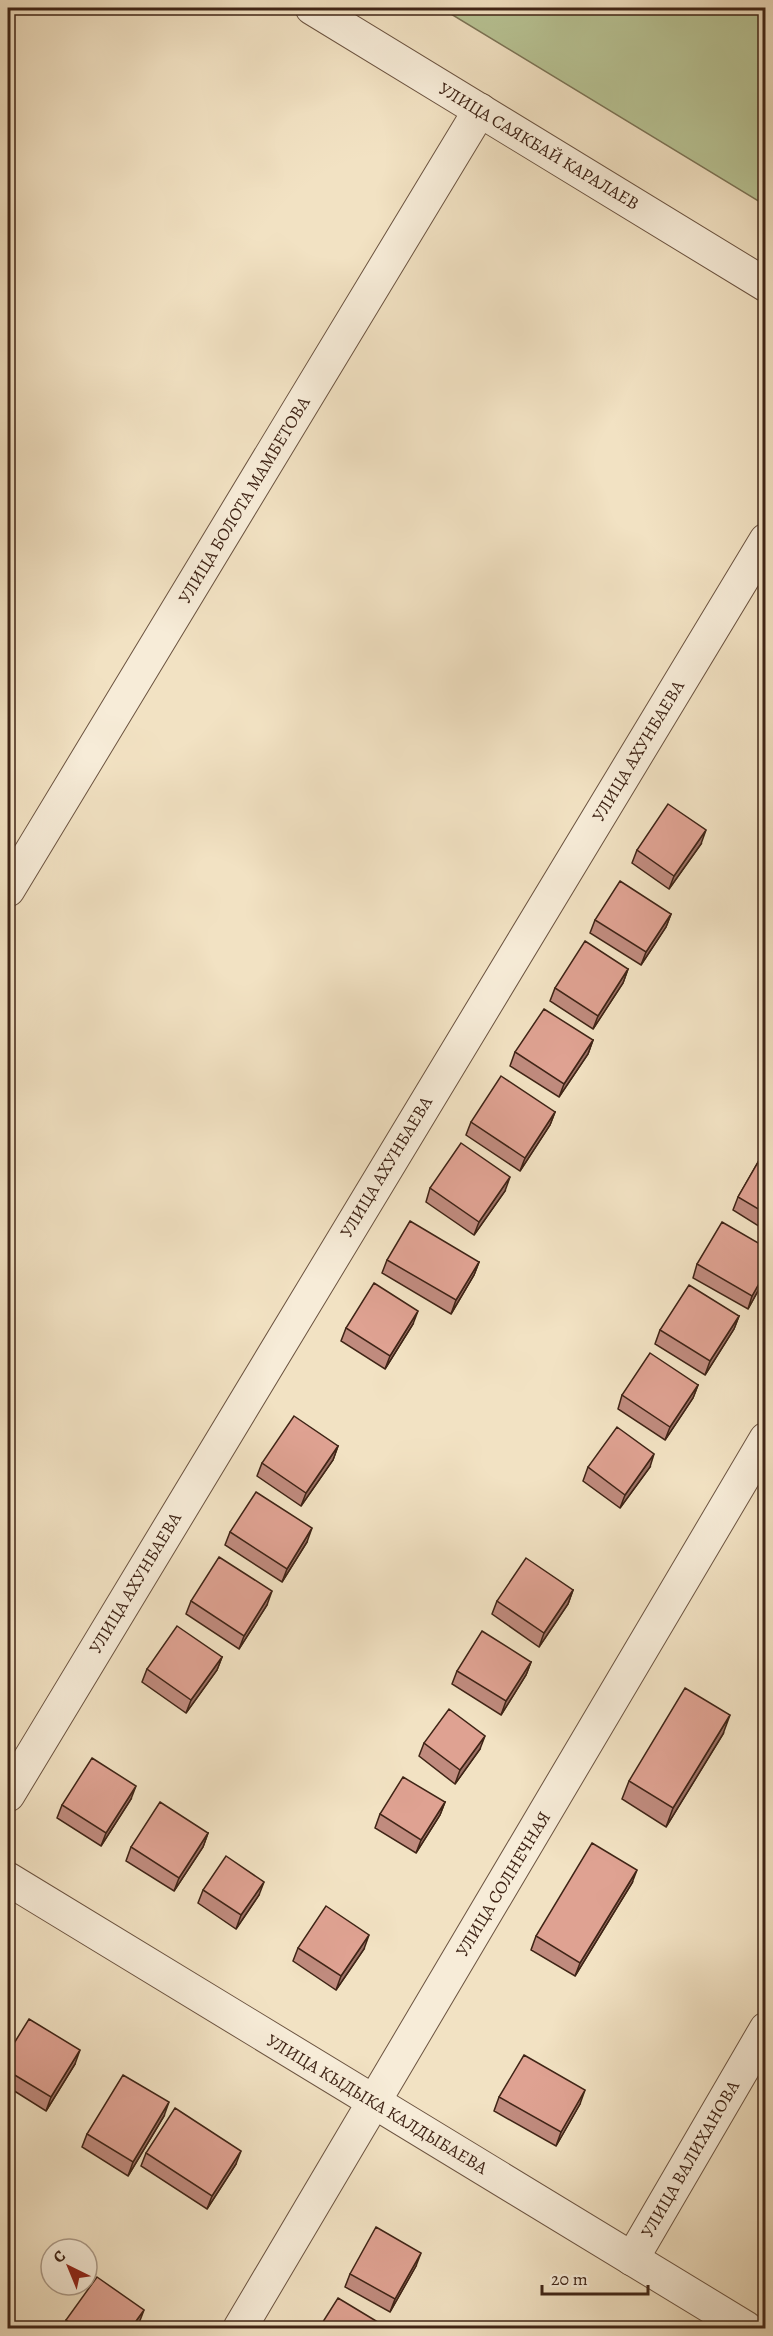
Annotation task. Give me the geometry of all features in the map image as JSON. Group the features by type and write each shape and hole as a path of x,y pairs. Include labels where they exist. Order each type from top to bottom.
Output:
{"street":[{"name":"УЛИЦА САЯКБАЙ КАРАЛАЕВ","path":"312,8 765,285"},
{"name":"УЛИЦА БОЛОТА МАМБЕТОВА","path":"8,890 480,110"},
{"name":"УЛИЦА АХУНБАЕВА","path":"8,1794 765,540"},
{"name":"УЛИЦА СОЛНЕЧНАЯ","path":"240,2328 765,1439"},
{"name":"УЛИЦА КЫДЫКА КАЛДЫБАЕВА","path":"8,1879 746,2328"},
{"name":"УЛИЦА ВАЛИХАНОВА","path":"632,2259 765,2029"}],"green space":[{"path":"441,8 765,8 765,205"}],"building":[{"path":"668,804 706,830 674,876 637,850"},
{"path":"620,881 671,914 646,952 595,920"},
{"path":"585,941 628,969 598,1016 555,988"},
{"path":"544,1009 593,1040 564,1084 515,1052"},
{"path":"501,1076 555,1112 525,1158 471,1122"},
{"path":"461,1143 510,1177 479,1222 430,1188"},
{"path":"765,1150 765,1213 738,1197"},
{"path":"410,1221 479,1262 456,1300 387,1260"},
{"path":"722,1222 765,1247 765,1273 752,1296 697,1264"},
{"path":"374,1283 418,1311 390,1356 346,1328"},
{"path":"689,1285 739,1316 710,1361 660,1330"},
{"path":"650,1353 698,1385 670,1427 622,1395"},
{"path":"294,1416 338,1446 306,1493 262,1463"},
{"path":"617,1427 654,1454 625,1495 588,1467"},
{"path":"256,1492 312,1528 287,1569 230,1532"},
{"path":"219,1557 272,1591 244,1636 191,1601"},
{"path":"526,1558 573,1590 544,1633 497,1601"},
{"path":"177,1626 222,1657 191,1700 147,1669"},
{"path":"482,1631 531,1662 506,1701 457,1671"},
{"path":"685,1688 730,1715 673,1808 629,1781"},
{"path":"449,1709 485,1736 460,1770 424,1743"},
{"path":"92,1758 136,1786 106,1833 62,1805"},
{"path":"403,1777 445,1802 421,1840 380,1814"},
{"path":"160,1802 208,1833 179,1878 131,1847"},
{"path":"592,1843 637,1870 580,1963 536,1936"},
{"path":"226,1856 264,1882 241,1915 203,1890"},
{"path":"326,1906 369,1935 341,1976 298,1948"},
{"path":"8,2007 14,2012 8,2022"},
{"path":"29,2019 80,2050 51,2097 8,2071 8,2053"},
{"path":"524,2055 585,2090 561,2132 499,2097"},
{"path":"123,2075 169,2102 133,2162 87,2134"},
{"path":"175,2108 241,2151 212,2196 146,2153"},
{"path":"376,2227 421,2253 395,2299 350,2274"},
{"path":"99,2278 144,2310 131,2328 78,2328 66,2320 83,2297 99,2297"},
{"path":"338,2298 386,2327 319,2328"}]}
